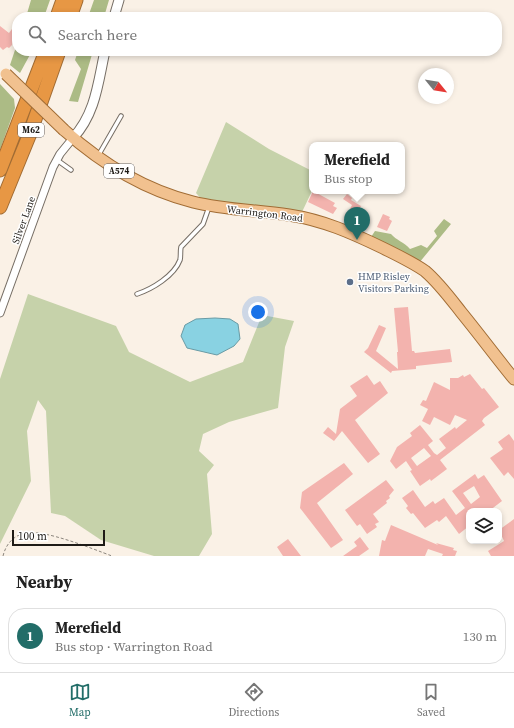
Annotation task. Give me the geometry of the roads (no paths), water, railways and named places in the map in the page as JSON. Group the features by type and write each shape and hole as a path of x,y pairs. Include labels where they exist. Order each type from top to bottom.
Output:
{"highway":[{"path":"59,12 63,0"},
{"path":"72,12 76,0"},
{"name":"M62","path":"0,170 44,56"},
{"name":"M62","path":"0,207 29,136 57,56"}],"main road":[{"name":"Warrington Road","path":"3,71 68,134 97,157 152,188 182,199 209,206 287,214 320,221 354,234 412,262 425,271 442,288 514,378"}],"street":[{"path":"115,12 119,0"},
{"path":"68,134 84,125 93,107 104,56"},
{"name":"Silver Lane","path":"0,313 56,160 68,134"}],"lane":[{"path":"97,157 121,116"},
{"path":"56,160 71,170"},
{"path":"137,294 152,288 174,270 180,259 181,247 203,224 209,206"}],"water":[{"path":"196,319 230,319 238,324 240,339 234,346 217,355 187,348 181,336 185,325"}],"place":[{"name":"Merefield","path":"357,240"},
{"name":"HMP Risley Visitors Parking","path":"350,282"}]}
